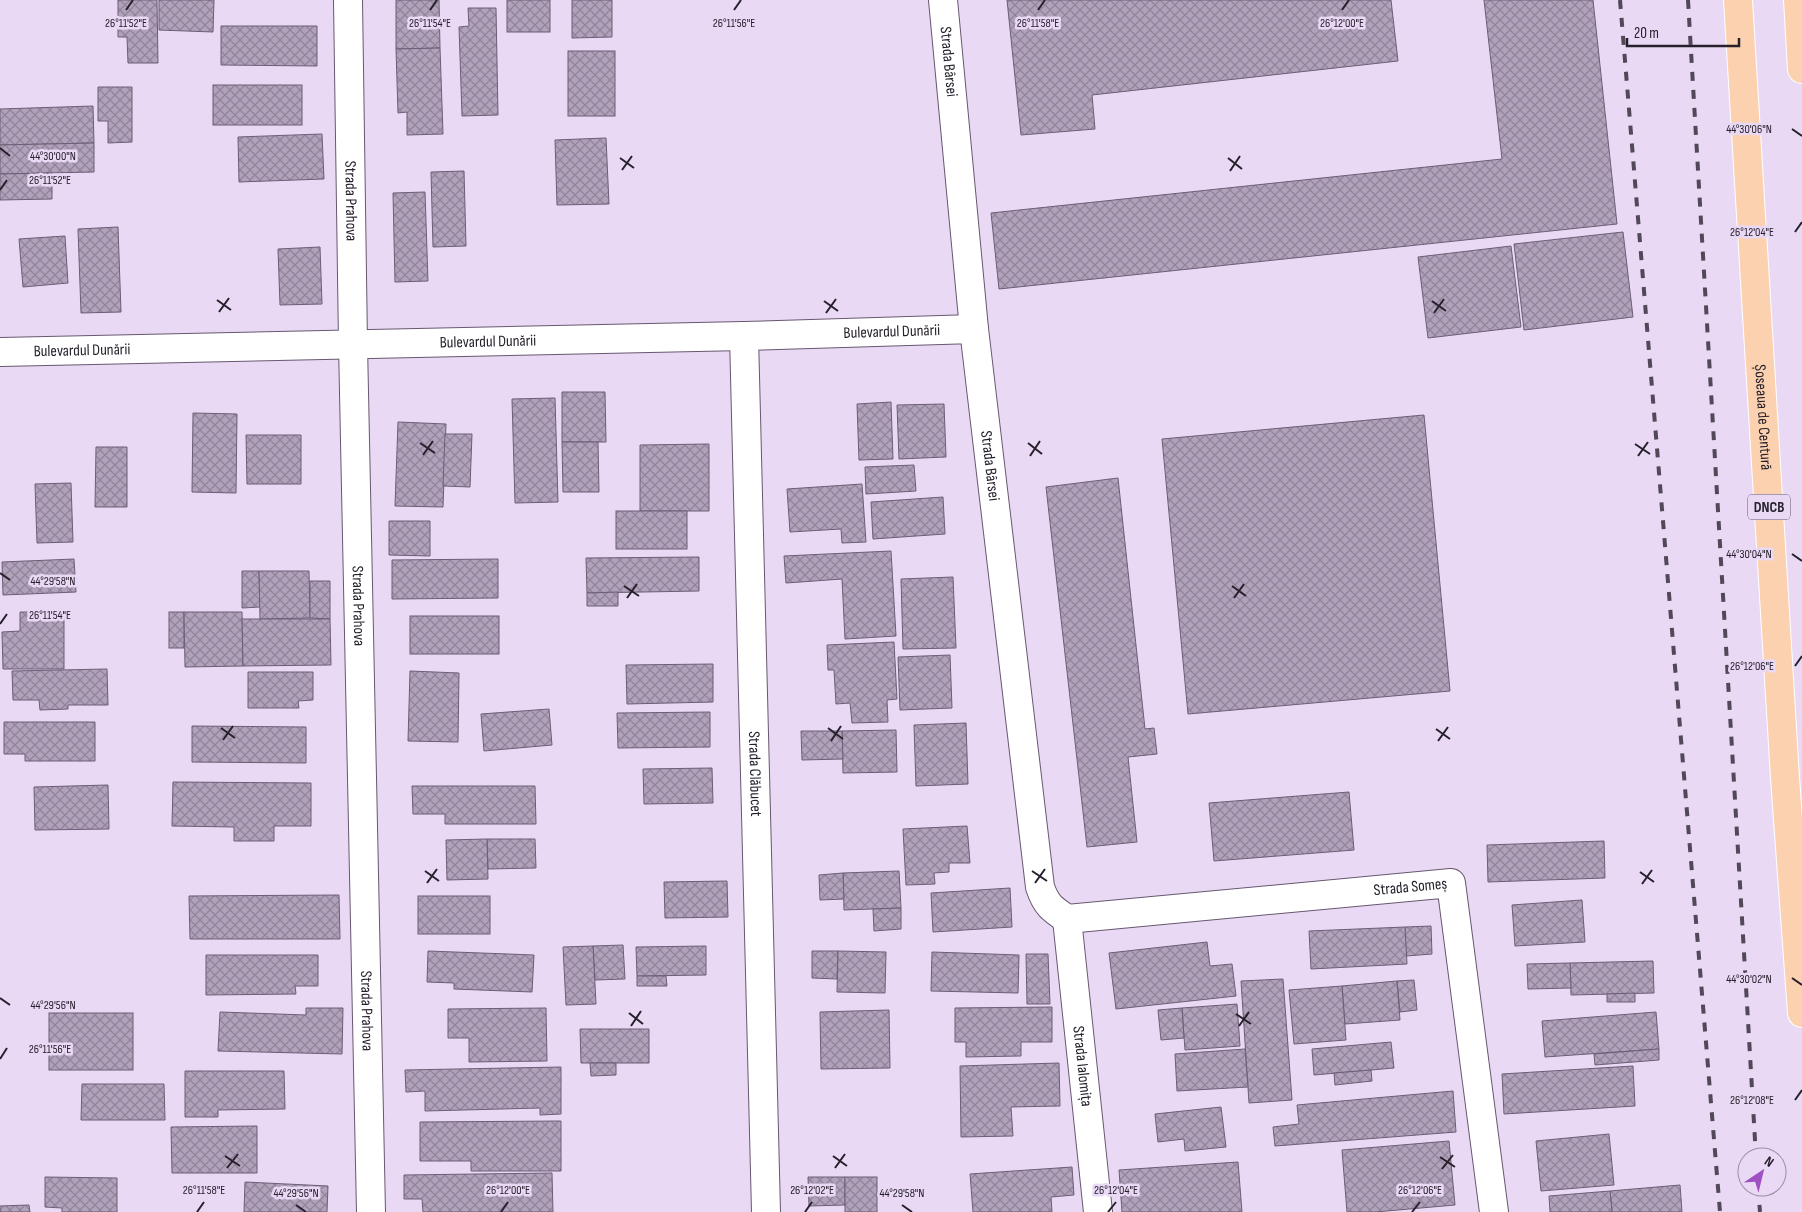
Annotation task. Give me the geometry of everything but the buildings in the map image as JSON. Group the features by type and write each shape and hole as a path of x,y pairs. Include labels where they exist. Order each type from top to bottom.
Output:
{"main road":[{"name":"Șoseaua de Centură","path":"1738,0 1785,769 1802,1013"},
{"path":"1798,0 1802,69"}],"street":[{"name":"Strada Prahova","path":"348,0 353,344 372,1212"},
{"name":"Strada Bârsei","path":"943,0 974,329 1040,887 1043,897 1050,907 1068,919"},
{"name":"Bulevardul Dunării","path":"0,352 744,336 974,329"},
{"name":"Strada Clăbucet","path":"744,336 766,1212"},
{"name":"Strada Someș","path":"1068,919 1451,882 1494,1212"},
{"name":"Strada Ialomița","path":"1068,919 1098,1212"}],"railway":[{"path":"1620,0 1720,1212"},
{"path":"1688,0 1755,1147"},
{"path":"1759,1197 1760,1212"}]}
